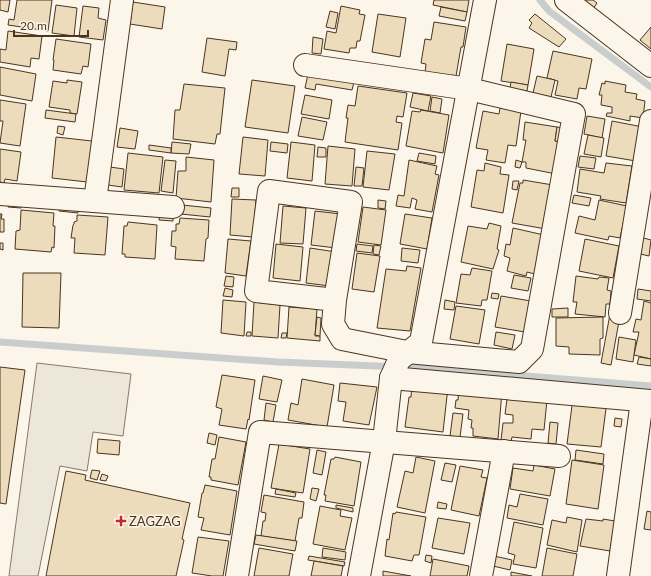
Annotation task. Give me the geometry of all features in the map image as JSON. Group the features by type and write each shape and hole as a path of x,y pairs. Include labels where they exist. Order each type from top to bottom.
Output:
{"street":[{"path":"95,201 122,0"},
{"path":"359,576 397,366 421,342 485,0"},
{"path":"566,0 651,66"},
{"path":"304,65 469,89 574,114 532,350 519,362 397,366"},
{"path":"620,314 651,121"},
{"path":"335,300 256,291 269,191 351,202 335,300 333,324 342,339 397,366 647,401 618,576"},
{"path":"0,194 173,206"},
{"path":"237,576 260,432 559,456"},
{"path":"481,576 504,451"}],"shaded area":[{"path":"37,363 131,374 123,436 93,432 87,471 60,466 38,576 9,576"}],"building":[{"path":"0,0 10,0 8,12 0,10"},
{"path":"17,0 52,0 48,31 8,25 9,19 14,20"},
{"path":"434,0 469,0 467,12 433,5"},
{"path":"580,0 593,0 597,3 593,9"},
{"path":"133,2 165,7 162,29 130,24"},
{"path":"56,5 77,8 74,36 52,33"},
{"path":"83,6 99,8 98,18 106,20 103,40 79,37"},
{"path":"341,6 360,10 359,14 365,15 360,41 357,41 356,48 350,48 349,53 324,49 327,31 336,33"},
{"path":"441,7 467,12 465,21 439,16"},
{"path":"330,11 338,13 335,29 326,27"},
{"path":"378,14 406,18 400,57 372,52"},
{"path":"535,14 566,39 559,47 529,28 532,23 529,20"},
{"path":"434,22 466,27 456,76 452,75 451,77 425,73 426,64 421,63 425,39 431,40"},
{"path":"651,27 651,49 640,40"},
{"path":"8,31 42,36 39,59 31,58 30,67 0,62 0,49 6,50"},
{"path":"313,37 323,39 321,54 312,53"},
{"path":"207,38 237,42 236,50 229,49 225,76 202,72"},
{"path":"56,39 91,44 88,67 83,66 81,74 53,70"},
{"path":"507,44 534,49 528,85 501,81"},
{"path":"553,51 592,59 586,89 579,88 577,99 555,95 558,81 547,78"},
{"path":"0,67 36,74 32,101 0,95"},
{"path":"308,74 354,82 352,90 316,84 315,90 305,88"},
{"path":"537,76 555,80 551,97 533,93"},
{"path":"67,80 82,82 77,114 70,113 70,110 49,107 53,81 67,83"},
{"path":"252,80 295,86 288,133 245,127"},
{"path":"605,81 626,85 625,92 637,94 636,99 645,101 643,118 630,116 630,121 606,116 607,113 612,113 612,107 601,105 602,95 599,95 602,83 605,84"},
{"path":"511,82 528,85 527,91 510,88"},
{"path":"184,84 225,88 220,134 217,134 215,144 173,139 175,110 180,110"},
{"path":"358,86 407,93 403,117 397,116 396,122 402,123 398,150 345,142 348,105 355,106"},
{"path":"413,93 431,96 428,111 410,107"},
{"path":"305,95 332,100 329,119 301,114"},
{"path":"432,97 442,99 440,113 430,111"},
{"path":"0,100 26,104 20,146 0,143 3,121 0,121"},
{"path":"500,108 521,111 516,146 508,145 505,163 486,160 488,150 476,148 483,111 499,114"},
{"path":"46,110 76,114 75,122 45,118"},
{"path":"421,110 449,115 443,153 406,146 412,111 420,112"},
{"path":"587,116 605,119 602,138 584,134"},
{"path":"302,117 327,122 323,140 298,136"},
{"path":"612,121 643,127 636,161 606,156"},
{"path":"525,122 557,127 555,141 561,142 556,174 526,168 526,162 522,162 526,140 523,140"},
{"path":"58,126 65,127 63,135 57,133"},
{"path":"557,127 563,128 561,142 555,141"},
{"path":"120,128 138,131 135,149 117,147"},
{"path":"588,135 604,138 601,157 584,154"},
{"path":"56,137 92,141 87,182 52,178"},
{"path":"243,137 268,140 265,176 239,174"},
{"path":"172,142 191,144 189,154 171,153"},
{"path":"271,142 288,144 287,153 270,151"},
{"path":"291,142 315,145 312,181 287,178"},
{"path":"149,145 171,148 171,153 149,150"},
{"path":"328,146 355,149 352,186 325,184"},
{"path":"318,147 326,148 326,157 317,157"},
{"path":"0,149 21,152 17,181 5,179 4,183 0,182"},
{"path":"367,151 395,154 389,190 363,187"},
{"path":"128,153 163,157 159,193 124,190"},
{"path":"419,153 436,156 435,164 417,161"},
{"path":"580,156 596,158 594,169 578,167"},
{"path":"186,157 214,160 211,202 176,198 178,171 186,171"},
{"path":"165,160 176,161 173,193 161,191"},
{"path":"409,160 437,166 435,174 439,175 432,212 415,209 417,200 412,198 410,208 396,206 398,195 404,196"},
{"path":"516,160 522,162 520,168 515,167"},
{"path":"485,163 501,167 500,174 509,175 503,213 471,207 477,170 484,171"},
{"path":"606,163 632,166 626,203 600,199 601,196 577,192 580,169 604,173"},
{"path":"110,167 124,169 122,187 108,185"},
{"path":"356,167 364,168 362,186 354,186"},
{"path":"523,180 553,185 546,229 512,223 520,183 523,183"},
{"path":"513,181 519,181 517,190 512,189"},
{"path":"232,188 239,188 239,197 231,197"},
{"path":"574,195 591,198 589,206 572,203"},
{"path":"232,199 256,200 253,237 230,235"},
{"path":"378,200 386,201 385,209 378,208"},
{"path":"599,200 627,206 620,238 609,236 608,240 575,233 579,216 595,220"},
{"path":"8,201 21,201 21,208 8,207"},
{"path":"59,204 79,206 78,213 59,211"},
{"path":"182,205 211,208 210,217 181,214"},
{"path":"283,206 306,208 303,244 280,243"},
{"path":"363,207 386,210 381,245 358,242"},
{"path":"21,210 54,213 54,248 52,247 51,252 15,249 16,231 20,230"},
{"path":"315,211 341,214 336,248 311,245"},
{"path":"0,214 2,214 1,219 4,219 4,232 0,232"},
{"path":"160,214 173,214 173,221 159,220"},
{"path":"405,214 432,218 427,249 400,244"},
{"path":"77,215 108,217 105,255 74,253 75,238 71,238 74,222 77,221"},
{"path":"180,218 209,220 204,261 175,259 176,247 171,246 172,231 176,231 176,224 179,224"},
{"path":"128,222 157,225 155,259 125,257 125,254 122,254 124,226 127,226"},
{"path":"489,223 501,226 497,249 499,250 493,269 461,262 468,226 487,229"},
{"path":"513,228 544,235 535,274 527,272 526,276 507,271 510,258 504,256 506,244 510,245"},
{"path":"640,237 651,240 649,256 636,253"},
{"path":"228,239 251,241 246,276 225,273"},
{"path":"585,239 619,246 613,278 579,271"},
{"path":"0,243 3,243 3,250 0,249"},
{"path":"276,244 303,247 300,281 273,278"},
{"path":"357,244 373,246 372,253 356,251"},
{"path":"374,245 381,246 379,255 373,254"},
{"path":"310,248 336,252 330,286 306,283"},
{"path":"402,248 420,250 418,263 401,261"},
{"path":"357,253 380,256 374,292 352,289"},
{"path":"407,266 421,268 410,331 377,328 386,269 406,271"},
{"path":"472,268 492,271 487,300 482,300 481,306 456,303 461,274 470,275"},
{"path":"23,273 61,273 59,328 22,327"},
{"path":"514,275 531,278 528,291 511,288"},
{"path":"226,276 234,277 233,287 224,286"},
{"path":"576,276 598,279 599,277 609,278 607,290 611,291 610,304 606,304 605,317 575,314 577,302 573,302"},
{"path":"225,288 233,290 232,297 223,296"},
{"path":"638,289 651,291 651,301 637,299"},
{"path":"492,293 499,294 498,299 491,298"},
{"path":"501,296 531,301 525,332 495,327"},
{"path":"223,300 246,302 244,336 221,333"},
{"path":"445,300 455,302 454,310 444,309"},
{"path":"644,301 651,303 651,359 634,355 639,332 633,332 636,319 641,320"},
{"path":"254,302 280,305 278,338 252,336"},
{"path":"456,306 485,310 479,344 450,339"},
{"path":"289,307 317,309 315,336 320,336 320,341 287,338"},
{"path":"568,308 568,317 552,317 552,309"},
{"path":"610,314 620,316 611,365 601,363"},
{"path":"317,317 321,318 320,336 315,335"},
{"path":"603,317 603,338 600,339 600,355 569,354 569,347 556,346 556,318"},
{"path":"247,332 251,332 251,336 246,336"},
{"path":"496,332 515,335 512,349 494,345"},
{"path":"282,333 287,333 286,338 281,338"},
{"path":"619,337 636,340 633,362 616,359"},
{"path":"639,357 651,359 651,366 637,364"},
{"path":"0,367 25,370 6,504 0,503"},
{"path":"222,375 255,380 249,420 248,419 246,429 219,425 222,409 216,407"},
{"path":"263,376 282,380 277,402 259,399"},
{"path":"302,379 334,385 327,427 288,420 291,403 298,405"},
{"path":"340,383 377,387 369,425 343,421 346,402 338,401"},
{"path":"412,383 448,387 443,432 405,427 409,397 411,397"},
{"path":"459,388 502,391 498,439 473,436 473,428 471,428 472,420 468,419 469,410 455,408 456,400 458,400"},
{"path":"508,392 547,400 544,430 532,429 531,439 512,437 511,442 501,440 503,423 513,423 513,415 505,414"},
{"path":"573,398 607,401 601,447 567,444"},
{"path":"266,403 276,405 273,422 264,420"},
{"path":"453,413 463,414 460,437 450,436"},
{"path":"615,418 622,419 621,427 614,426"},
{"path":"550,422 558,423 556,444 548,443"},
{"path":"209,433 217,435 215,445 207,443"},
{"path":"219,437 246,442 238,485 211,480 211,477 209,477 212,459 215,459"},
{"path":"98,439 120,441 119,455 97,453"},
{"path":"279,444 310,449 303,493 271,488"},
{"path":"317,450 326,452 322,475 313,473"},
{"path":"576,450 604,454 603,464 575,460"},
{"path":"335,457 361,462 354,506 325,501 326,495 324,495 331,459 334,459"},
{"path":"416,457 435,461 425,513 397,507 405,471 413,473"},
{"path":"572,460 604,465 598,509 566,504"},
{"path":"445,463 456,465 452,482 441,480"},
{"path":"534,465 555,469 550,496 510,489 513,468 533,471"},
{"path":"460,466 483,470 481,477 487,478 479,516 451,510"},
{"path":"92,470 100,471 97,480 90,478"},
{"name":"ZAGZAG","path":"66,471 86,475 85,480 190,503 176,576 46,576"},
{"path":"102,474 108,476 106,481 100,480"},
{"path":"205,485 237,491 230,535 201,530 204,518 198,517 202,493"},
{"path":"312,488 319,489 316,501 310,499"},
{"path":"276,489 296,493 295,497 275,494"},
{"path":"520,494 548,499 543,525 507,518 509,505 517,507"},
{"path":"264,495 304,502 302,518 299,518 295,541 261,536 263,521 265,521 266,513 261,512"},
{"path":"438,502 447,504 446,509 437,508"},
{"path":"336,505 353,508 353,512 336,508"},
{"path":"320,506 341,510 340,516 352,518 345,550 313,544"},
{"path":"647,511 651,512 651,530 644,529"},
{"path":"396,512 426,517 419,555 414,555 412,561 385,556 393,513 395,514"},
{"path":"567,517 582,520 577,552 547,545 552,520 566,523"},
{"path":"438,518 470,523 464,554 432,548"},
{"path":"586,519 615,521 610,551 580,546"},
{"path":"514,522 543,528 536,568 513,564 515,555 508,553"},
{"path":"256,535 297,541 295,551 254,544"},
{"path":"198,537 229,541 223,576 192,573"},
{"path":"259,548 293,554 289,576 254,576"},
{"path":"323,548 346,552 345,560 322,557"},
{"path":"547,548 577,554 573,576 542,576"},
{"path":"426,555 432,556 431,563 425,561"},
{"path":"309,556 345,562 344,566 308,560"},
{"path":"494,556 512,560 510,570 493,566"},
{"path":"433,559 469,566 467,576 430,576"},
{"path":"314,561 343,566 341,576 311,576"},
{"path":"383,571 411,576 383,576"},
{"path":"511,572 532,576 511,576"}],"waterway":[{"path":"540,0 549,11 651,87"},
{"path":"0,342 278,362 427,368 651,386"}],"place":[{"name":"ZAGZAG","path":"121,521"}]}
